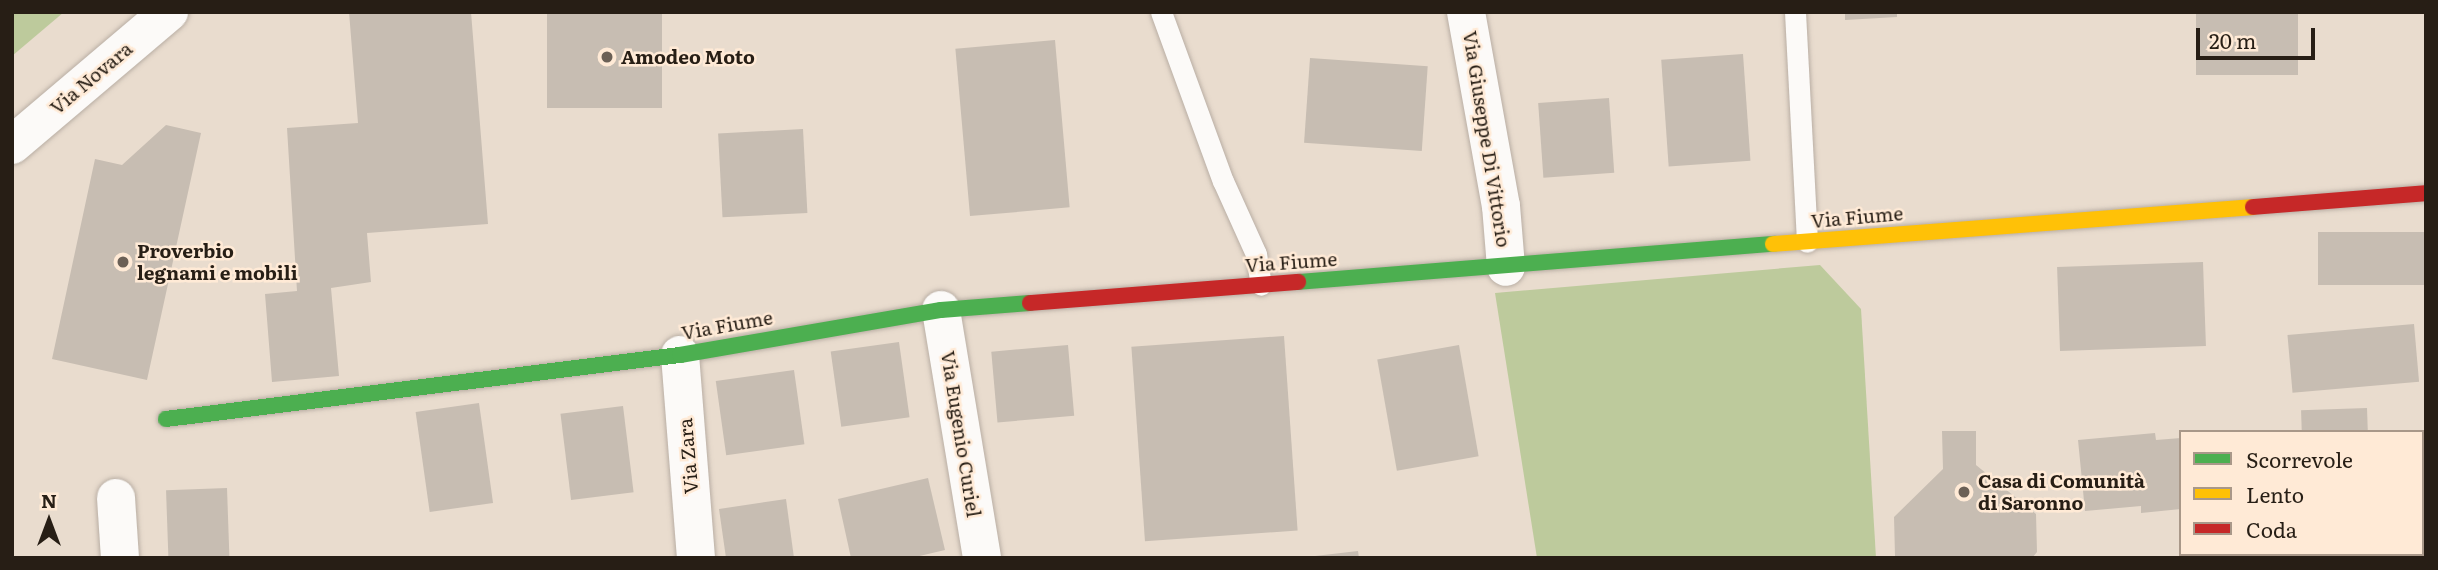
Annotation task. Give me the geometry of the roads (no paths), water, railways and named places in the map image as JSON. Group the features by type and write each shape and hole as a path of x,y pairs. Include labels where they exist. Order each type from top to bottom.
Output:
{"street":[{"name":"Via Novara","path":"12,145 169,12"},
{"name":"Via Giuseppe Di Vittorio","path":"1466,12 1501,206 1506,267"},
{"name":"Via Fiume","path":"166,419 680,355 941,310 2426,193"},
{"name":"Via Eugenio Curiel","path":"941,310 982,558"},
{"name":"Via Zara","path":"680,355 696,558"},
{"path":"116,498 120,558"}],"lane":[{"path":"1161,12 1223,181 1256,254 1261,285"},
{"path":"1795,12 1807,242"}],"place":[{"name":"Amodeo Moto","path":"607,57"},
{"name":"Proverbio legnami e mobili","path":"123,262"},
{"name":"Casa di Comunità di Saronno","path":"1964,492"}]}
